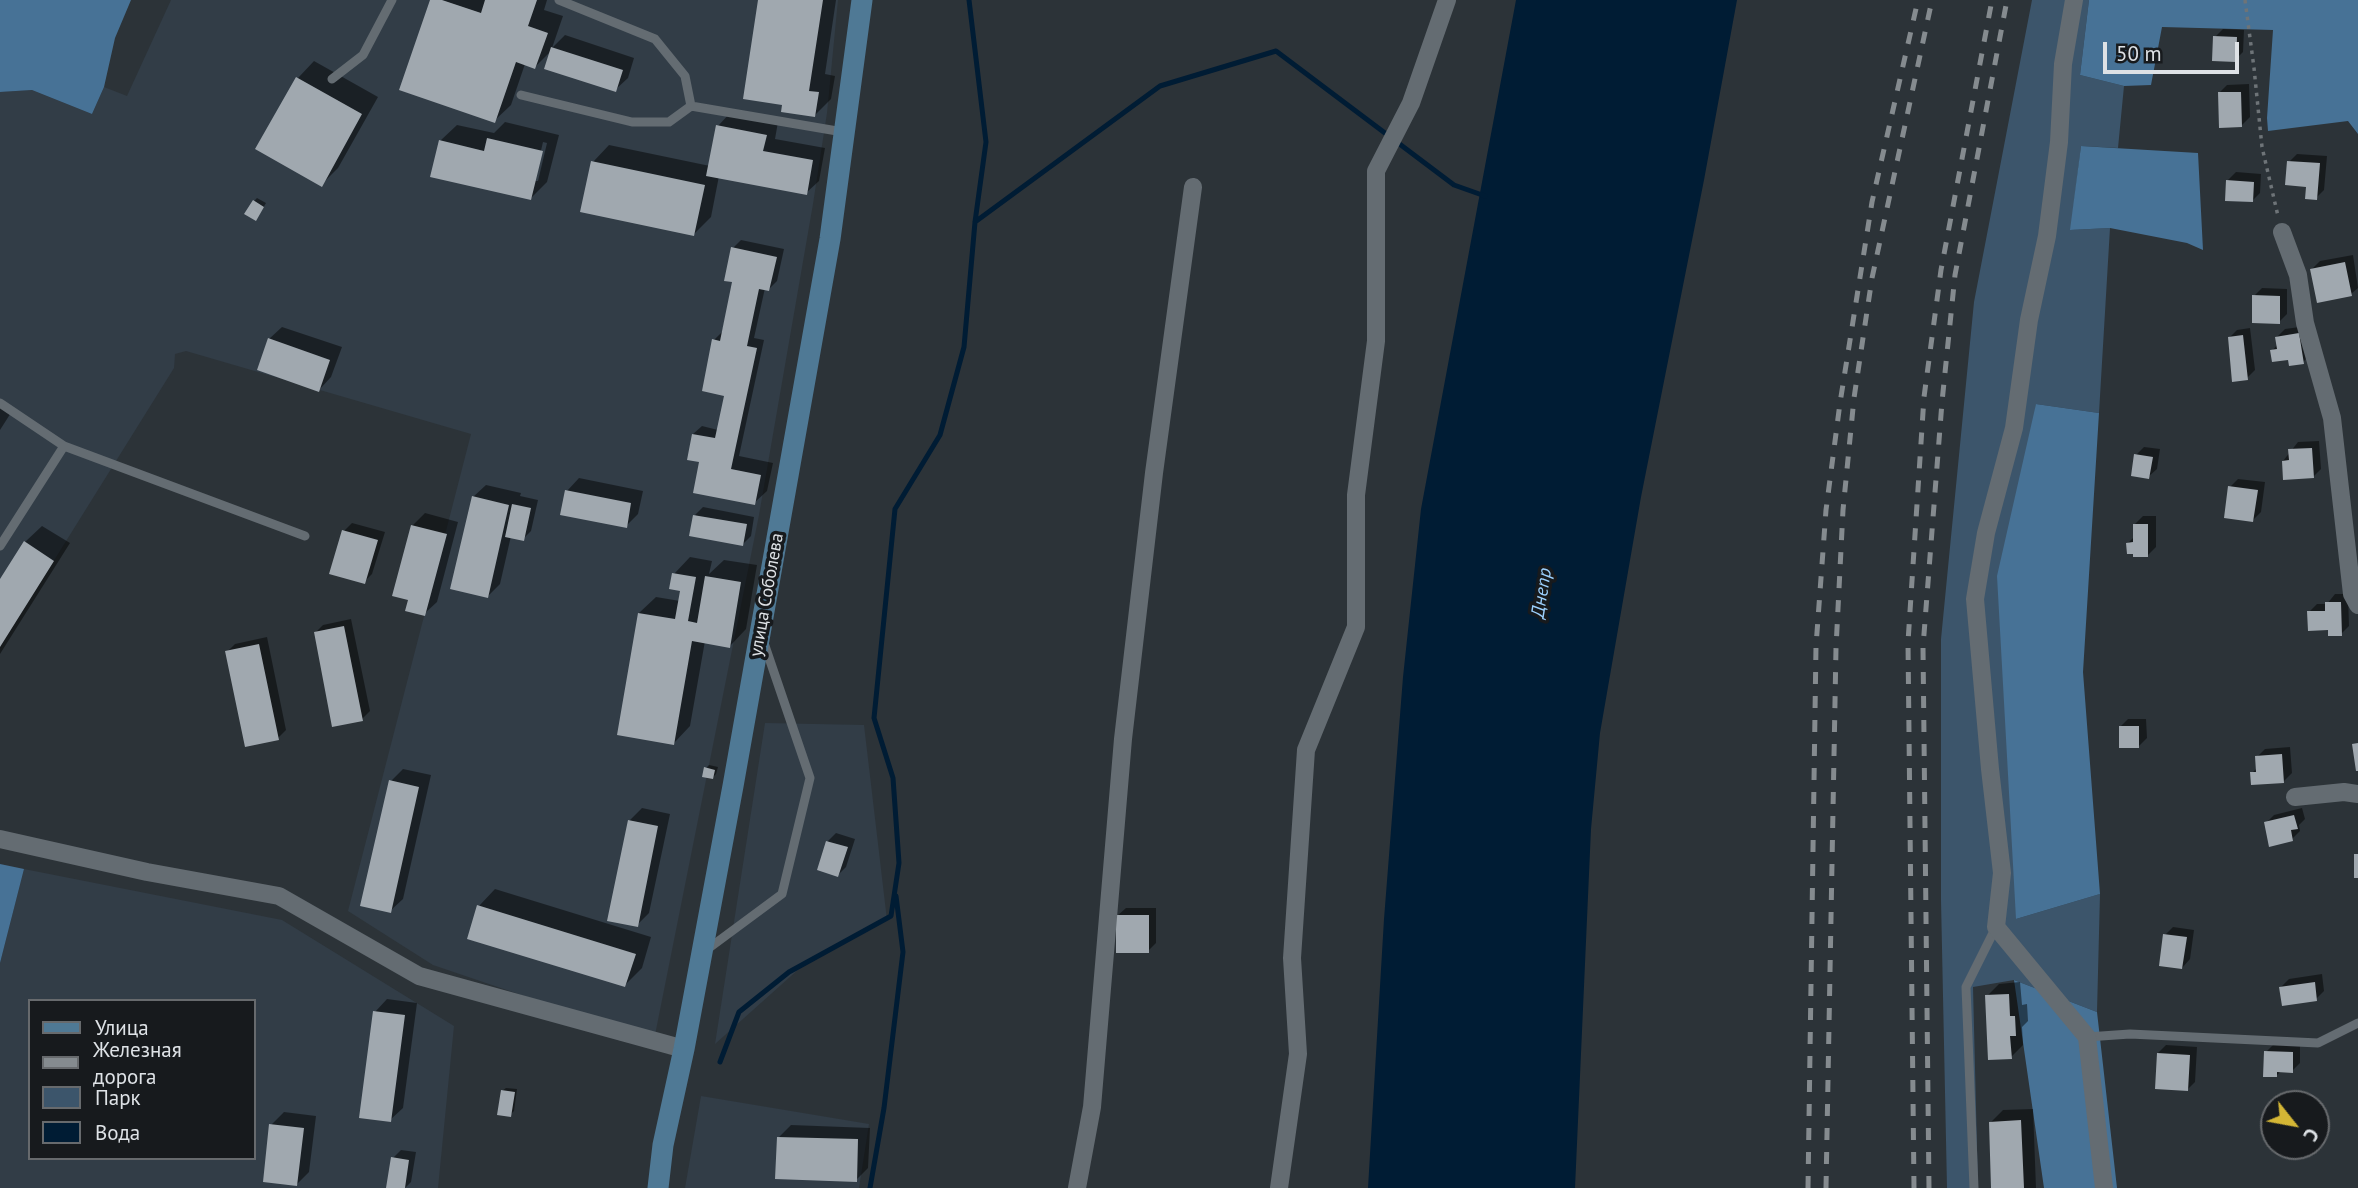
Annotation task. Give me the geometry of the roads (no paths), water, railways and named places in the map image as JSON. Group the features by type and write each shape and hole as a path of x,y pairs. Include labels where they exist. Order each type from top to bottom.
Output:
{"street":[{"name":"улица Соболева","path":"658,1188 663,1145 684,1049 830,239 862,0"},
{"path":"1279,1188 1298,1054 1292,958 1306,750 1356,627 1356,495 1376,341 1376,171 1410,103 1447,0"},
{"path":"2074,0 2063,64 2059,142 2047,236 2029,320 2014,428 1986,533 1975,599 2002,873 1996,927 2087,1037 2104,1188"},
{"path":"1077,1188 1092,1107 1124,738 1154,473 1194,187"},
{"path":"2282,232 2298,275 2305,323 2332,418 2352,594 2358,605"},
{"path":"2295,797 2344,792 2358,794"},
{"path":"0,839 147,872 279,896 419,976 684,1049"}],"lane":[{"path":"332,79 363,55 393,0"},
{"path":"559,0 655,39 685,76 691,106"},
{"path":"521,95 632,122 669,122 691,106 844,132"},
{"path":"0,403 64,446 305,536"},
{"path":"0,546 64,446"},
{"path":"701,954 782,894 810,778 760,631"},
{"path":"1974,1188 1966,987 1996,927"},
{"path":"2087,1037 2130,1034 2318,1043 2358,1023"}],"water":[{"name":"Днепр","path":"1516,0 1737,0 1641,497 1600,733 1591,829 1575,1188 1368,1188 1384,919 1403,677 1421,509"}],"waterway":[{"path":"720,1062 739,1012 789,972 891,916 899,863 893,778 874,718 895,509 940,435 964,347 975,222 986,142 969,0"},
{"path":"975,222 1160,86 1276,51 1454,185 1485,196"},
{"path":"870,1188 884,1108 903,952 896,896"}],"railway":[{"path":"1808,1188 1816,646 1826,510 1872,202 1918,0"},
{"path":"1826,1188 1836,648 1843,510 1854,398 1872,278 1932,0"},
{"path":"1914,1188 1908,642 1924,397 1941,270 1992,0"},
{"path":"1929,1188 1923,647 1955,275 2007,0"}]}
